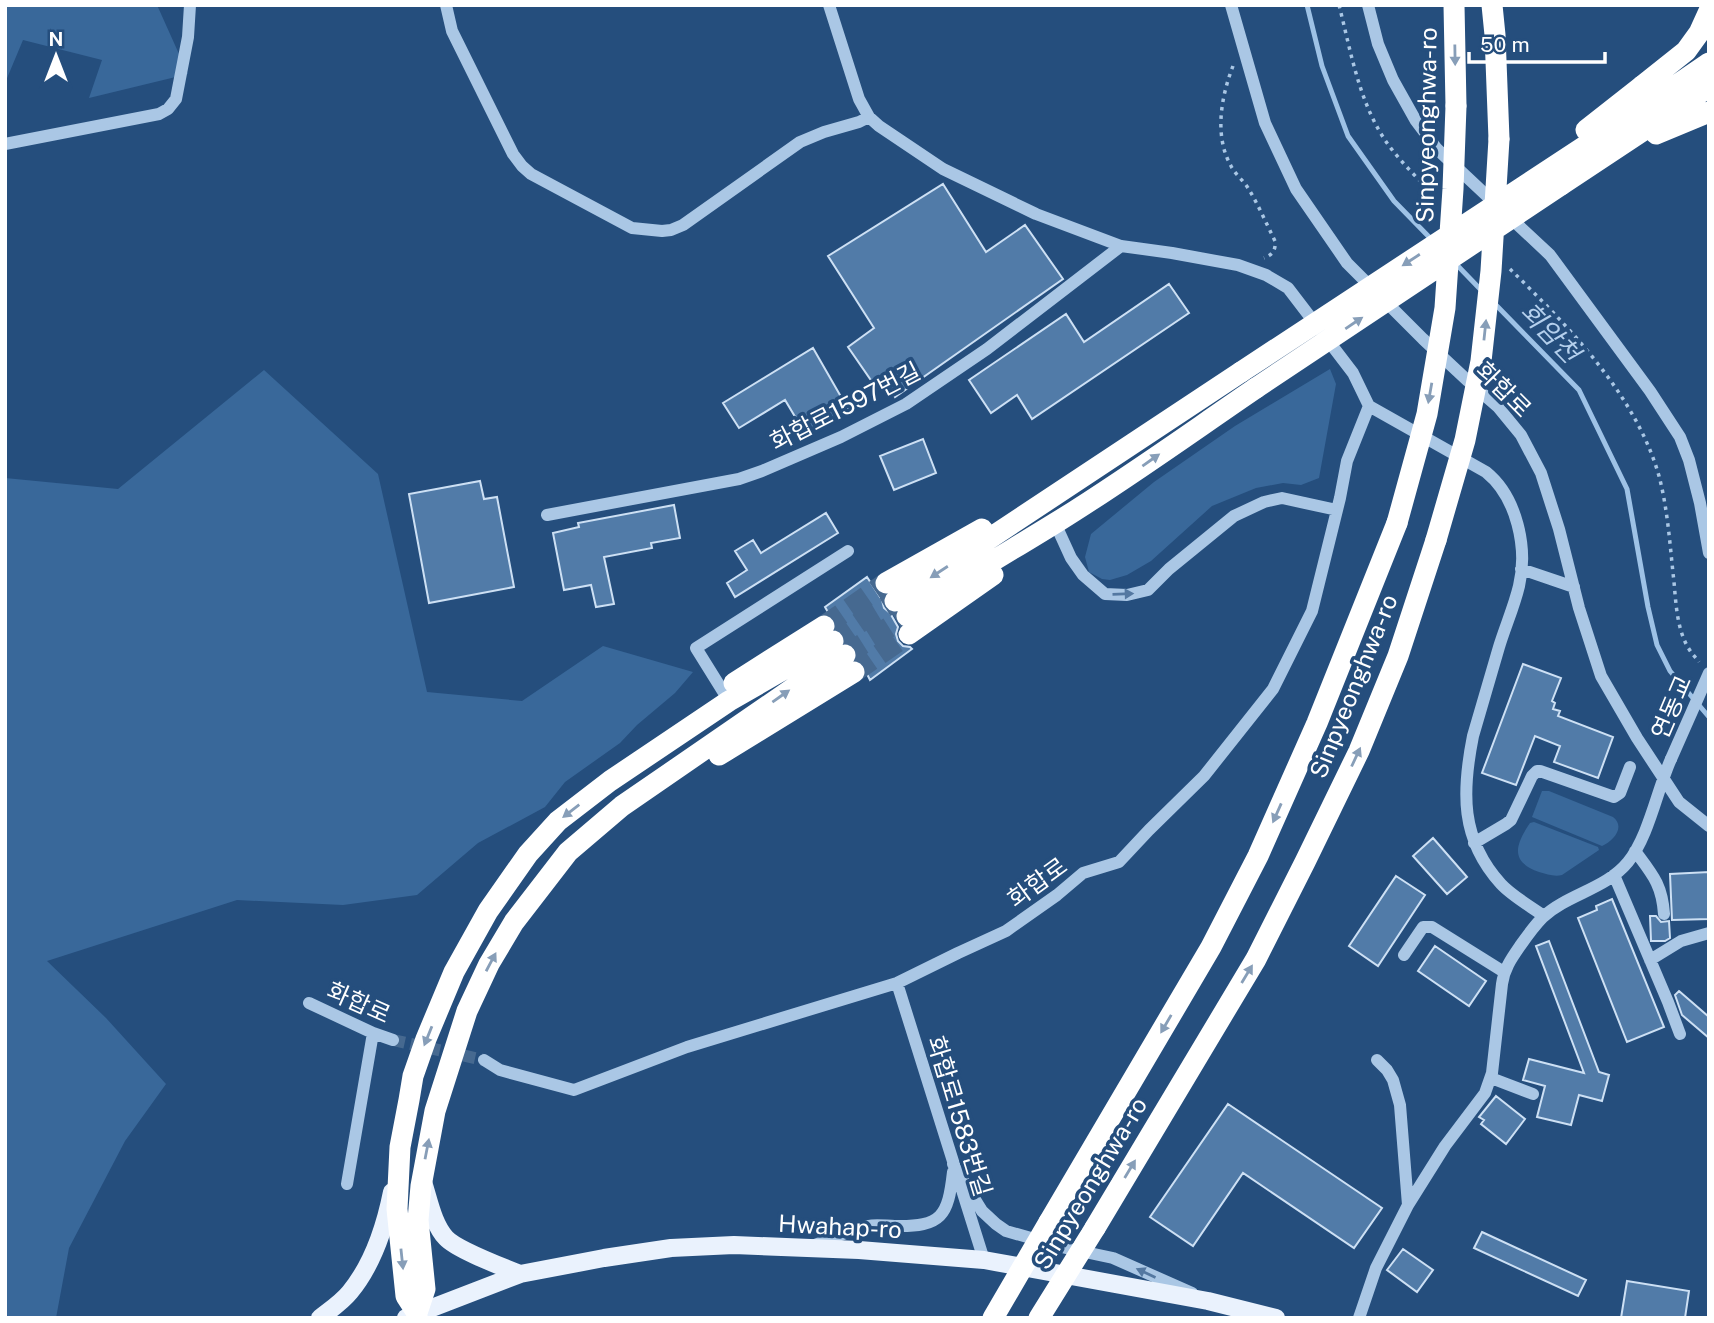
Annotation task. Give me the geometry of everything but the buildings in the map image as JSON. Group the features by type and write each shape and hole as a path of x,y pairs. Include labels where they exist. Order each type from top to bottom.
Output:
{"highway":[{"name":"Sinpyeonghwa-ro","path":"993,1318 1211,947 1258,856 1317,723 1397,523 1427,414 1445,308 1456,106 1454,5"},
{"name":"Sinpyeonghwa-ro","path":"1039,1318 1256,959 1359,751 1398,656 1465,440 1481,361 1491,271 1499,139 1492,5"},
{"path":"1656,108 1709,11"},
{"path":"1709,63 1656,108 1560,185 1256,388 1113,486 1058,529 948,588 899,609 1142,439 1486,210 1656,108 1709,87"},
{"path":"1656,108 1709,112"},
{"path":"839,649 808,678 607,818 568,852 514,922 489,964 467,1012 435,1111 422,1180 418,1220 425,1289 413,1316 406,1296 397,1209 400,1147 413,1076 426,1039 466,949 488,911 528,854 558,821 610,781 725,696 839,649"}],"main road":[{"path":"320,1318 348,1294 369,1264 389,1206 400,1147"},
{"path":"422,1180 437,1223 446,1239 520,1274"},
{"name":"Hwahap-ro","path":"413,1316 520,1274 671,1248 734,1245 811,1247 984,1261 1209,1301 1276,1318"}],"street":[{"path":"5,144 159,114 168,108 176,99 188,37 190,5"},
{"path":"446,5 452,31 522,166 531,174 632,229 662,231 683,225 800,142 869,117"},
{"path":"829,5 859,99 869,117 879,126 943,169 1036,214 1121,246 1238,265 1266,275 1288,288 1353,373 1368,407 1486,472 1497,481 1515,516 1521,540 1521,569 1518,588 1473,736 1466,790 1468,824 1474,844 1501,884 1544,916"},
{"name":"화합로","path":"1231,5 1265,123 1296,189 1348,263 1423,339 1499,407 1521,435 1541,473 1601,676 1679,802 1709,825"},
{"path":"1368,5 1378,44 1392,80 1416,121 1437,149 1550,255 1650,391 1680,437 1700,503 1709,553"},
{"name":"화합로1597번길","path":"547,515 740,479 841,437 906,404 987,349 1121,246"},
{"name":"화합로","path":"484,1059 500,1070 574,1090 687,1047 897,983 1006,931 1083,873 1119,862 1204,776 1273,689 1312,611 1347,461 1368,407"},
{"path":"1058,529 1071,558 1083,575 1105,594 1127,595 1148,590 1169,569 1234,516 1264,502 1282,498 1337,510"},
{"path":"725,696 696,648 848,551"},
{"path":"1521,569 1574,587"},
{"name":"연동교","path":"1663,777 1705,669"},
{"path":"1474,844 1511,820 1537,771 1614,797 1620,793 1630,767"},
{"path":"1360,1318 1376,1268 1408,1205 1446,1146 1485,1093 1490,1078 1504,972 1509,961 1544,916 1614,875 1627,863 1643,835 1663,777"},
{"path":"1635,851 1660,888 1664,914"},
{"path":"1614,875 1680,1034"},
{"path":"1404,955 1427,925 1504,972"},
{"path":"1650,960 1681,941 1709,933"},
{"name":"화합로1583번길","path":"897,983 984,1261"},
{"name":"화합로","path":"309,1003 393,1040"},
{"path":"347,1184 373,1033"},
{"path":"1377,1059 1393,1080 1400,1105 1408,1205"},
{"path":"1490,1078 1533,1094"},
{"path":"811,1247 869,1226 915,1226 929,1224 938,1219 950,1195 954,1164"},
{"path":"954,1164 982,1211 1006,1231 1113,1258 1209,1301"}],"path":[{"path":"1339,5 1360,87 1371,114 1387,142 1438,199"},
{"path":"1238,265 1268,257 1276,247 1248,189 1231,166 1223,142 1223,98 1233,65 1245,51"},
{"path":"1507,265 1581,343 1618,392 1641,429 1658,475 1668,524 1678,618 1688,648 1705,669"}],"shaded area":[{"path":"5,5 157,5 188,74 89,98 102,60 23,40 5,83"},
{"path":"1330,369 1336,384 1319,478 1301,485 1283,483 1256,488 1212,506 1151,561 1127,575 1110,580 1089,572 1085,557 1091,534 1154,482 1235,426"},
{"path":"264,370 378,474 427,692 522,701 603,646 693,672 675,693 620,743 565,782 545,807 478,843 417,895 343,905 237,900 47,961 106,1018 166,1084 125,1141 69,1248 56,1318 5,1318 5,478 118,489"},
{"path":"1542,791 1549,791 1613,817 1618,825 1616,833 1602,846 1532,817"},
{"path":"1534,822 1598,847 1599,850 1562,875 1539,872 1523,863 1518,852 1525,831 1530,823"}],"waterway":[{"name":"회암천","path":"1307,5 1322,66 1348,136 1394,201 1433,241"},
{"name":"회암천","path":"1455,263 1482,291"},
{"name":"회암천","path":"1494,303 1579,390 1627,489 1657,645 1670,671 1709,717"}],"tunnel":[{"path":"824,626 886,583"},
{"path":"833,641 895,601"},
{"path":"845,655 907,616"},
{"path":"854,672 909,634"},
{"path":"393,1040 484,1060"}]}
